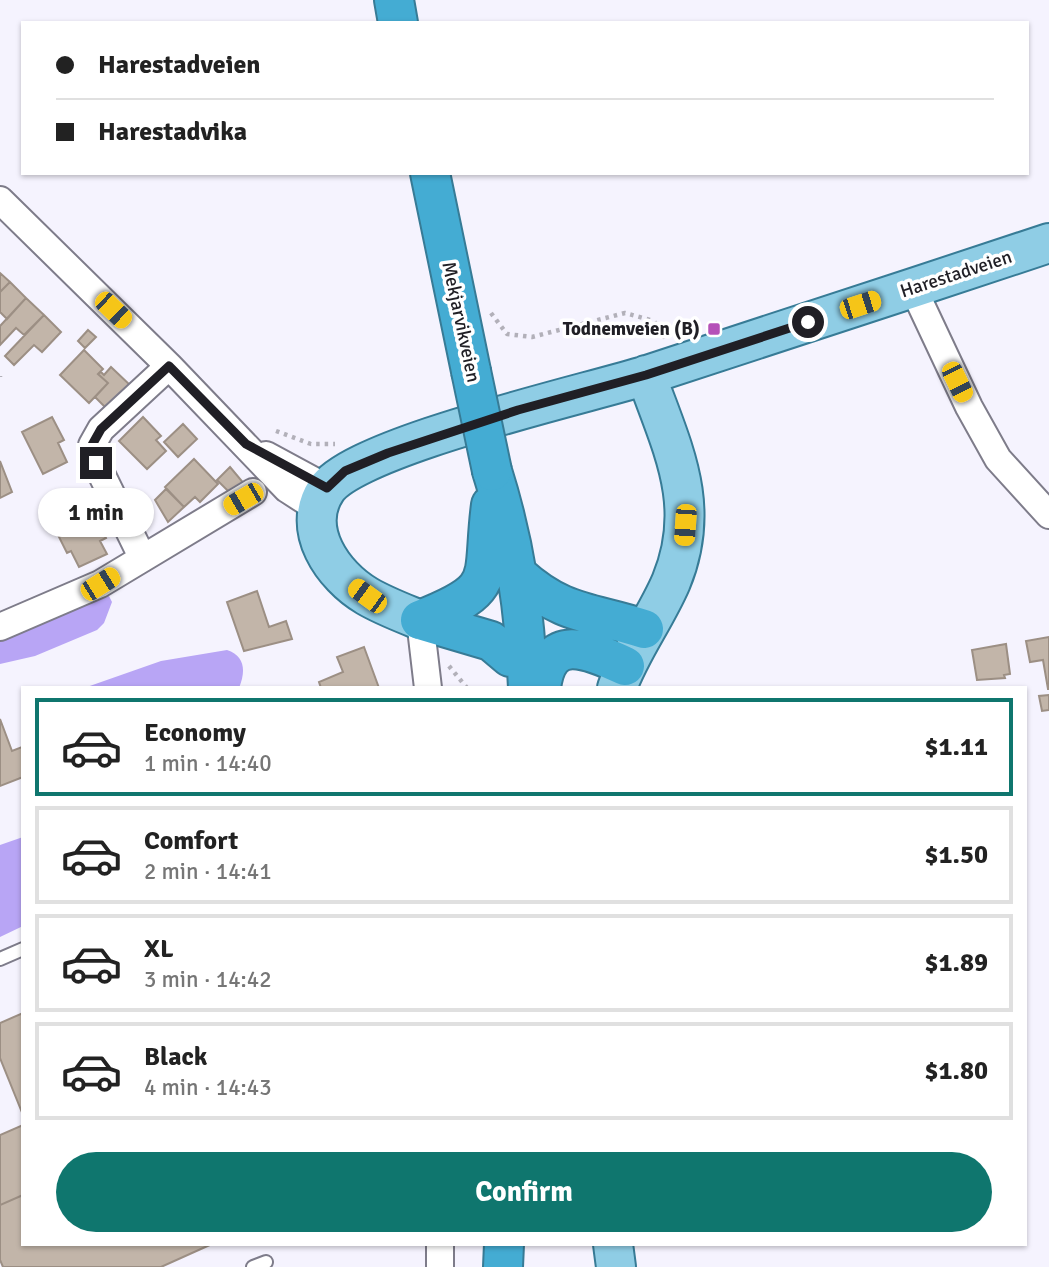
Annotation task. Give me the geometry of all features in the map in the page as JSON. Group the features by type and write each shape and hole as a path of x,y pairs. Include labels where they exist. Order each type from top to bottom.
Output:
{"highway":[{"path":"394,0 398,21"},
{"name":"Mekjarvikveien","path":"430,175 492,483 518,671"},
{"path":"420,620 462,603 485,578 492,483"},
{"name":"Mekjarvikveien","path":"492,483 511,531 519,576 518,671"},
{"path":"519,576 538,594 567,610 608,617 644,629"},
{"path":"420,620 491,641 518,671"},
{"path":"541,686 545,668 551,657 560,650 575,647 621,677"},
{"path":"503,1267 504,1246"}],"main road":[{"name":"Harestadveien","path":"322,499 345,471 376,458 518,410 662,369 1049,243"},
{"path":"621,677 670,584 683,545 687,505 675,457 662,369"},
{"path":"322,499 318,536 340,574 367,596 420,620"},
{"path":"614,1246 616,1267"}],"street":[{"path":"0,200 246,444 322,499"},
{"path":"913,288 969,407 998,459 1049,515"},
{"path":"142,557 96,463 92,445 101,429 169,366"},
{"path":"0,627 100,584 253,492"},
{"path":"420,620 428,686"},
{"path":"440,1246 440,1267"}],"lane":[{"path":"0,959 21,949"},
{"path":"253,1267 266,1262"}],"path":[{"path":"486,308 507,334 533,337 625,313 654,321 662,369"},
{"path":"449,666 465,686"}],"shaded area":[{"path":"106,590 112,602 104,623 97,630 35,656 0,664 0,636"},
{"path":"227,650 241,660 243,676 240,686 90,686 161,661"},
{"path":"21,838 21,927 0,937 0,845"}],"building":[{"path":"0,273 10,282 0,292"},
{"path":"10,282 26,298 7,319 0,312 0,292"},
{"path":"26,298 44,315 24,335 16,328 0,345 0,326"},
{"path":"44,315 61,332 42,352 34,345 14,365 5,356"},
{"path":"88,330 96,337 85,348 78,341"},
{"path":"84,350 103,369 98,374 108,383 89,403 60,375"},
{"path":"111,367 131,386 108,410 95,397 108,383 98,374 101,372 104,375"},
{"path":"52,417 64,440 58,443 67,462 43,474 22,432"},
{"path":"143,417 161,436 156,440 166,451 147,469 119,441"},
{"path":"183,424 197,439 178,457 164,442"},
{"path":"194,459 218,484 200,502 195,497 184,507 165,487"},
{"path":"0,461 12,492 0,498"},
{"path":"230,467 246,486 233,496 217,480"},
{"path":"166,489 184,507 168,522 155,500"},
{"path":"82,494 106,538 100,541 107,554 79,567 71,551 67,553 55,529 70,521 61,504"},
{"path":"257,591 269,627 286,621 292,639 244,651 227,602"},
{"path":"1049,637 1048,689 1043,660 1030,662 1026,641"},
{"path":"1006,644 1010,674 1004,675 1005,678 977,680 972,650"},
{"path":"364,647 378,686 320,686 319,682 343,672 337,657"},
{"path":"1049,695 1049,710 1042,711 1039,696"},
{"path":"0,719 12,751 21,747 21,778 0,786"},
{"path":"21,1014 21,1110 0,1058 0,1023"},
{"path":"21,1126 21,1196 0,1205 0,1135"},
{"path":"21,1196 21,1246 208,1246 161,1267 3,1267 0,1260 0,1205"}],"place":[{"name":"Todnemveien (B)","path":"714,329"}],"route":[{"path":"96,463 92,445 101,429 149,381 169,366 246,444 327,488 345,471 388,453 518,410 646,375 808,322"}]}
